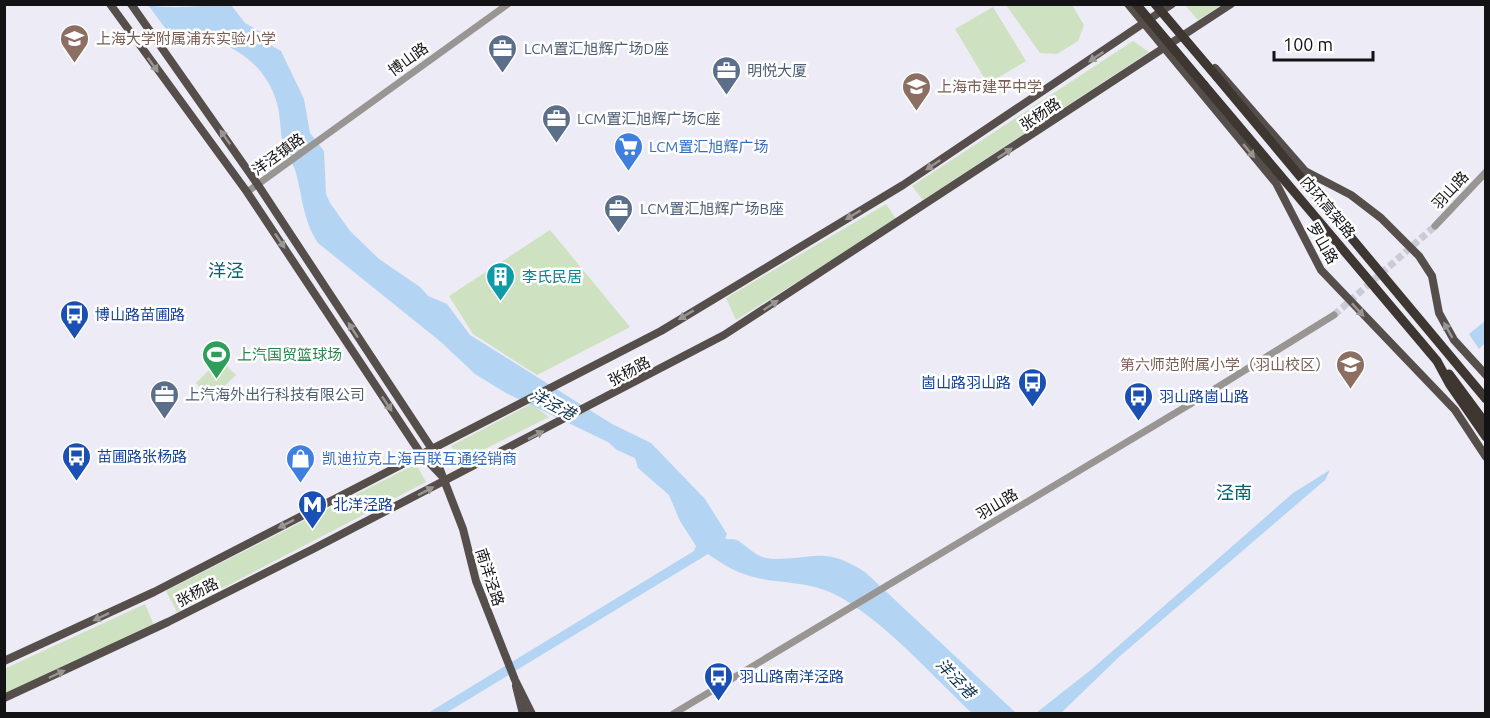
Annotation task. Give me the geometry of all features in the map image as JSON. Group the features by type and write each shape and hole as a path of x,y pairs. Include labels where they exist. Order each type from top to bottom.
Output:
{"highway":[{"name":"内环高架路","path":"1136,4 1437,361 1450,385 1485,437"},
{"name":"内环高架路","path":"1160,6 1485,398"},
{"path":"1437,361 1459,385 1485,424"}],"main road":[{"path":"110,4 248,192 421,454 446,480"},
{"path":"131,4 258,185 432,449 446,480"},
{"name":"罗山路","path":"1128,4 1276,183 1321,270 1455,410 1485,457"},
{"name":"张杨路","path":"4,661 154,592 661,330 903,184 1144,25 1160,6 1172,4"},
{"name":"张杨路","path":"4,698 168,622 592,406 724,335 1231,4"},
{"path":"1160,6 1305,171 1366,206 1419,256 1432,276 1439,313 1454,340 1485,375"},
{"name":"南洋泾路","path":"446,480 463,529 472,570 515,680 532,714"},
{"name":"南洋泾路","path":"515,680 523,714"}],"street":[{"name":"博山路","path":"324,136 508,4"},
{"name":"洋泾镇路","path":"248,192 324,136"},
{"name":"羽山路","path":"1435,226 1485,172"},
{"name":"羽山路","path":"673,714 1334,315"}],"green space":[{"path":"1006,5 1072,5 1084,25 1078,41 1057,54 1040,53"},
{"path":"1185,5 1221,5 1198,20"},
{"path":"993,7 1026,61 988,84 955,29"},
{"path":"1133,41 1149,52 923,200 912,186"},
{"path":"886,204 897,220 736,320 726,298"},
{"path":"550,230 630,327 537,375 473,334 449,296"},
{"name":"上汽国贸篮球场","path":"220,359 236,375 211,399 196,383"},
{"path":"531,404 549,417 459,462 451,446"},
{"path":"416,464 426,482 177,612 166,591"},
{"path":"145,604 155,628 5,695 4,669"}],"water":[{"name":"洋泾港","path":"148,5 178,7 231,5 245,23 266,35 272,46 281,51 304,99 310,133 324,151 326,194 330,203 350,231 379,259 420,287 428,296 447,304 470,335 612,424 651,443 705,499 727,534 726,539 737,540 760,556 767,558 829,556 865,572 1016,713 972,713 888,632 852,604 834,594 812,586 766,580 744,574 708,554 446,713 428,713 694,551 696,546 680,521 669,495 638,468 635,458 617,450 608,442 506,393 475,374 441,342 318,243 306,218 295,170 284,148 277,103 260,71 249,59 220,43 204,38 169,33"},
{"path":"1485,321 1485,343 1479,349 1469,334"},
{"path":"1330,470 1325,480 1120,656 1061,713 1036,713 1092,669 1293,493"}],"tunnel":[{"path":"1334,315 1435,226"}],"place":[{"name":"上海大学附属浦东实验小学","path":"75,64"},
{"name":"LCM置汇旭辉广场D座","path":"503,74"},
{"name":"明悦大厦","path":"726,96"},
{"name":"上海市建平中学","path":"916,112"},
{"name":"LCM置汇旭辉广场C座","path":"556,144"},
{"name":"LCM置汇旭辉广场","path":"628,172"},
{"name":"LCM置汇旭辉广场B座","path":"619,234"},
{"name":"李氏民居","path":"501,302"},
{"name":"博山路苗圃路","path":"74,340"},
{"name":"上汽国贸篮球场","path":"216,380"},
{"name":"第六师范附属小学（羽山校区）","path":"1351,390"},
{"name":"崮山路羽山路","path":"1032,408"},
{"name":"上汽海外出行科技有限公司","path":"164,420"},
{"name":"羽山路崮山路","path":"1138,422"},
{"name":"苗圃路张杨路","path":"76,482"},
{"name":"凯迪拉克上海百联互通经销商","path":"301,484"},
{"name":"北洋泾路","path":"312,530"},
{"name":"羽山路南洋泾路","path":"718,702"}],"district":[{"name":"洋泾","path":"226,270"},
{"name":"泾南","path":"1234,492"}]}
